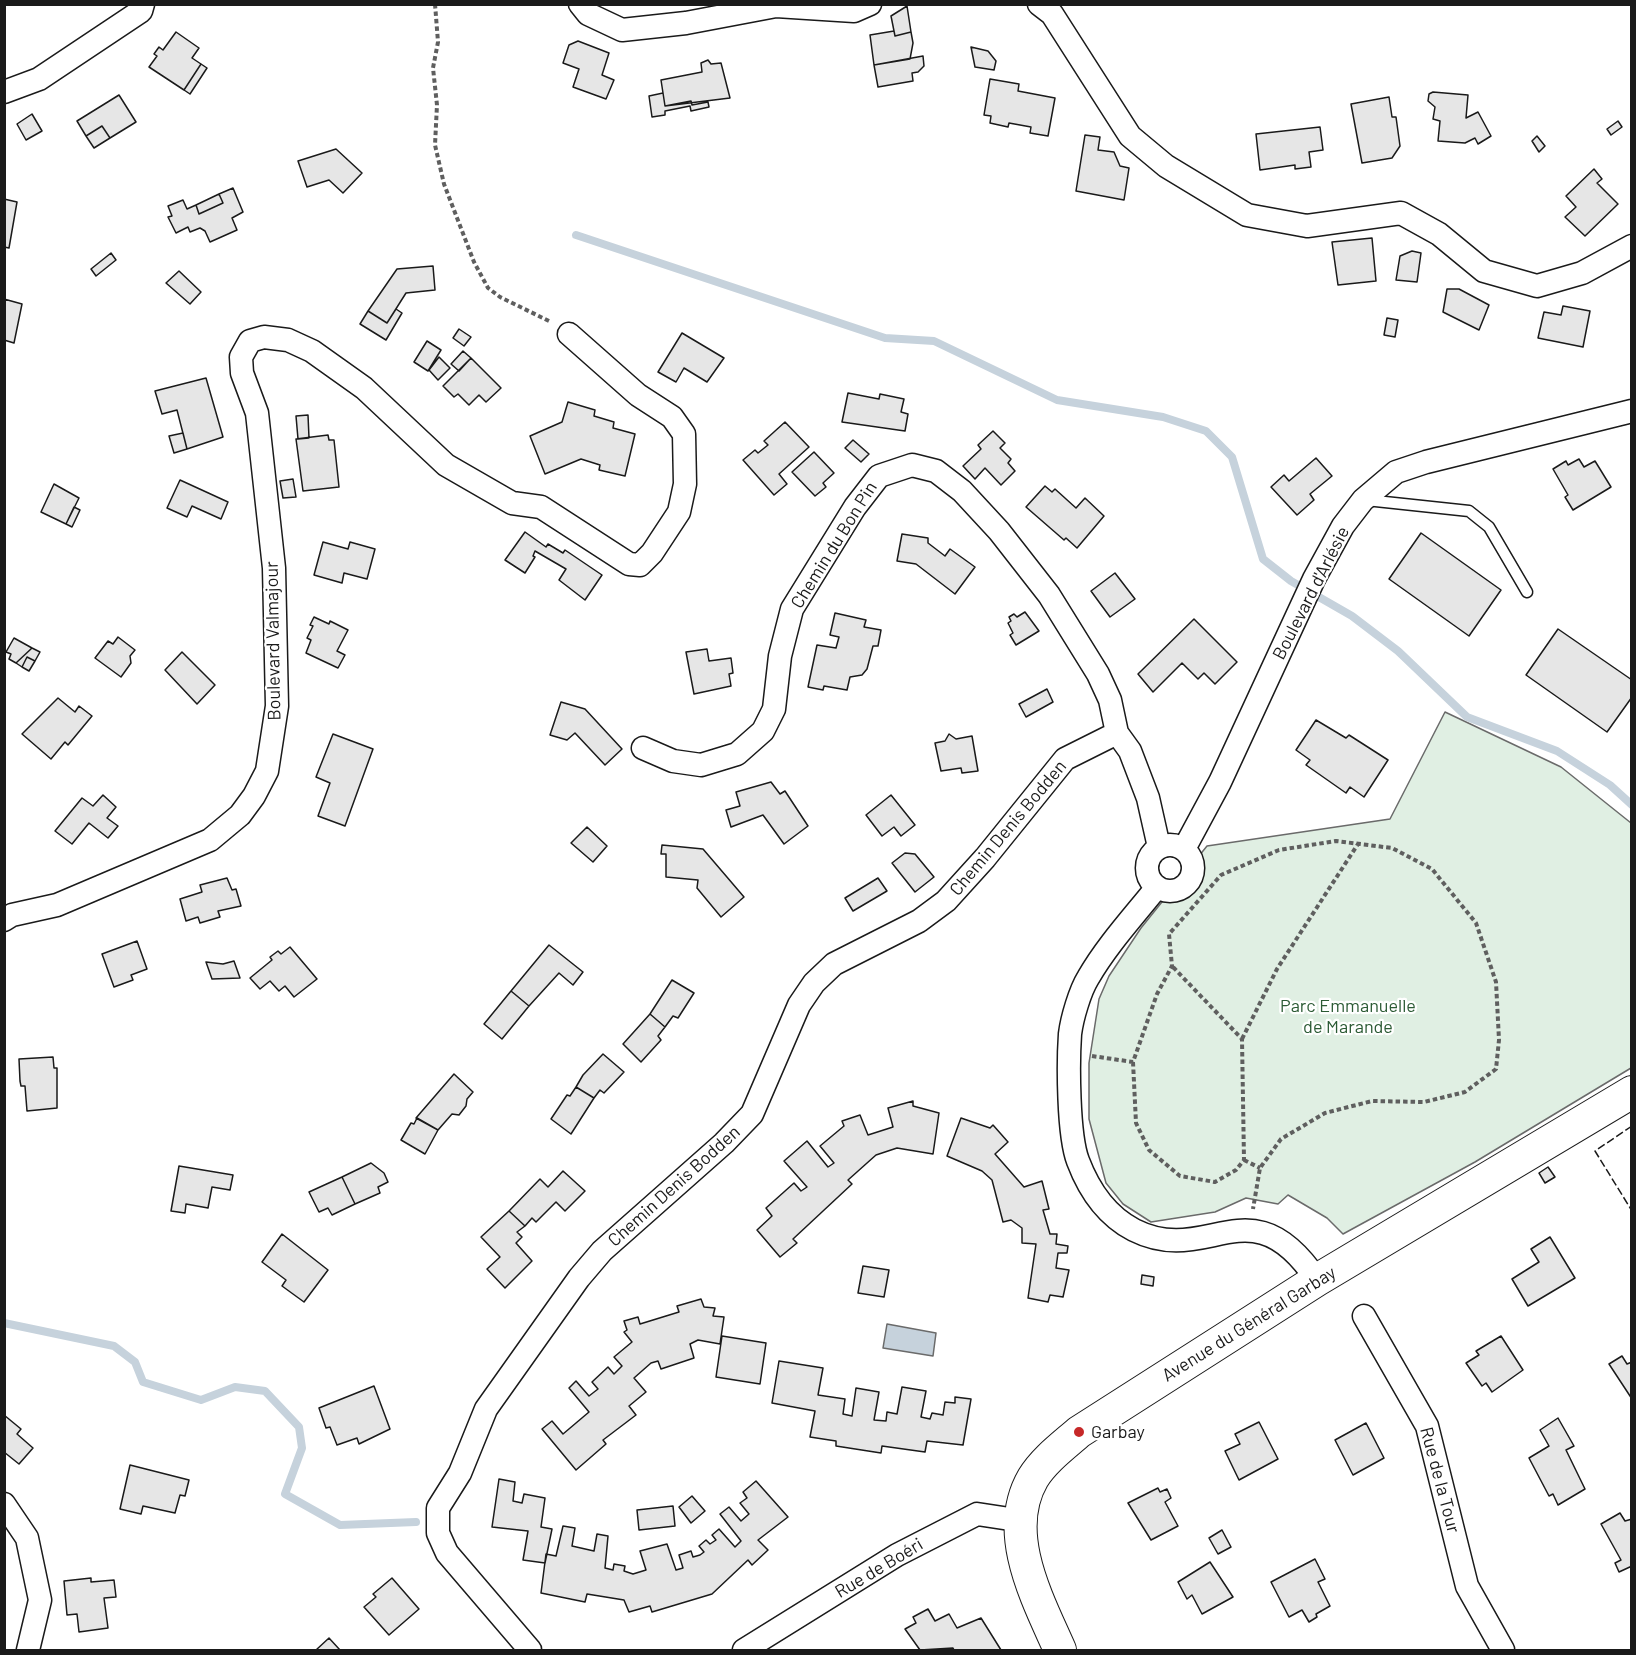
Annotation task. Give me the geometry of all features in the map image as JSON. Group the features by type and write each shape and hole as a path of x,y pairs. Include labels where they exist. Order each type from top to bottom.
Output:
{"main road":[{"name":"Avenue du Général Garbay","path":"1060,1650 1026,1571 1022,1544 1026,1492 1034,1476 1053,1455 1079,1432 1317,1280 1632,1092"}],"street":[{"path":"4,92 39,79 141,11 143,4"},
{"path":"580,4 588,14 622,30 686,23 776,6 854,11 870,4"},
{"path":"1040,4 1052,14 1130,136 1166,166 1247,215 1307,226 1401,213 1439,234 1484,271 1537,286 1582,273 1632,246"},
{"name":"Boulevard Valmajour","path":"4,920 12,915 57,905 210,840 240,814 255,796 267,771 277,706 274,568 257,413 242,373 241,357 250,341 264,337 288,340 312,351 364,388 446,465 512,503 541,507 629,564 640,565 652,553 679,512 685,484 684,434 672,417 638,395 569,333"},
{"name":"Boulevard d'Arlésie","path":"1184,849 1220,782 1310,588 1343,526 1363,500 1396,472 1426,462 1632,411"},
{"name":"Chemin du Bon Pin","path":"643,748 673,761 700,765 736,754 763,731 774,709 780,656 792,609 855,507 879,476 912,465 936,471 962,491 999,531 1048,595 1098,674 1110,700 1117,733 1130,751 1148,798 1159,847"},
{"name":"Chemin Denis Bodden","path":"530,1650 447,1553 438,1533 438,1508 460,1473 486,1409 579,1278 602,1251 724,1143 752,1114 799,1005 814,983 834,964 920,921 946,901 985,858 1065,759 1117,733"},
{"path":"1172,844 1184,849 1193,862 1191,878 1180,889 1165,890 1157,887 1148,877 1147,863 1154,851 1159,847 1172,844"},
{"path":"1157,887 1087,979 1070,1032 1070,1099 1077,1159 1106,1211 1135,1231 1165,1239 1200,1238 1248,1228 1282,1241 1303,1258 1317,1280"},
{"name":"Rue de la Tour","path":"1364,1316 1427,1426 1467,1587 1503,1650"},
{"path":"4,1504 27,1538 40,1600 28,1650"},
{"name":"Rue de Boéri","path":"744,1650 897,1555 977,1514 1023,1521"}],"lane":[{"path":"1363,500 1469,511 1489,527 1527,592"}],"path":[{"path":"435,4 438,42 433,68 437,105 435,145 438,166 474,262 481,278 500,297 522,306 569,333"},
{"path":"1248,1228 1260,1168 1281,1139 1325,1113 1372,1101 1424,1102 1465,1092 1496,1069 1499,1040 1496,982 1476,923 1432,869 1392,848 1336,841 1279,850 1221,875 1170,934 1172,966 1157,994 1132,1062 1136,1123 1149,1150 1180,1176 1215,1182 1236,1170 1245,1160 1242,1039 1277,969 1358,844"},
{"path":"1172,966 1242,1039"},
{"path":"1070,1053 1132,1062"},
{"path":"1245,1160 1260,1168"}],"green space":[{"name":"Parc Emmanuelle de Marande","path":"1445,712 1561,767 1631,823 1631,1068 1475,1162 1343,1234 1327,1218 1288,1195 1278,1204 1246,1198 1215,1212 1151,1222 1123,1204 1106,1183 1089,1119 1089,1063 1099,999 1109,976 1141,928 1207,846 1390,819"}],"shaded area":[{"path":"887,1324 936,1333 933,1356 883,1348"}],"building":[{"path":"907,6 911,32 895,36 891,16"},
{"path":"894,31 895,36 911,32 913,43 910,59 874,65 870,35"},
{"path":"176,32 199,48 192,58 201,64 184,90 149,67 157,56 154,54 159,47 163,50"},
{"path":"578,41 609,53 602,75 614,80 606,99 573,87 579,69 563,63 569,45"},
{"path":"971,47 988,51 996,61 994,70 975,67"},
{"path":"923,56 924,66 918,72 912,73 913,81 878,87 874,65"},
{"path":"708,60 711,64 721,63 730,98 665,106 661,80 702,72 701,63"},
{"path":"201,64 207,68 190,94 184,90"},
{"path":"990,79 1019,84 1018,91 1055,98 1048,136 1030,133 1031,127 1009,123 1008,127 990,123 991,116 984,115"},
{"path":"1433,92 1468,95 1466,118 1478,112 1491,136 1478,144 1475,138 1465,143 1438,141 1440,121 1433,119 1435,107 1428,101 1429,94"},
{"path":"663,93 665,106 691,101 692,105 708,102 709,107 691,111 690,106 665,111 665,115 652,117 649,96"},
{"path":"119,95 136,122 110,138 102,126 86,136 77,121"},
{"path":"1389,97 1392,117 1396,117 1400,146 1392,158 1362,163 1351,104"},
{"path":"32,114 42,131 26,140 17,124"},
{"path":"1618,121 1622,127 1611,135 1607,129"},
{"path":"102,126 110,138 94,148 86,136"},
{"path":"1320,127 1323,150 1309,152 1311,167 1295,169 1295,165 1260,170 1256,134"},
{"path":"1085,135 1100,137 1098,150 1114,152 1120,166 1129,168 1124,200 1076,191"},
{"path":"1537,136 1545,146 1539,152 1532,141"},
{"path":"336,149 362,173 343,193 329,180 307,187 298,161"},
{"path":"1594,169 1602,179 1597,183 1618,204 1585,236 1565,217 1576,207 1566,196"},
{"path":"233,188 243,212 232,218 237,230 210,242 205,231 200,228 190,232 188,227 176,233 168,217 172,216 168,206 183,200 187,209 196,205 199,214 223,203 219,194"},
{"path":"219,194 223,203 199,214 196,205"},
{"path":"4,199 17,202 9,248 4,247"},
{"path":"1372,238 1376,281 1338,285 1332,242"},
{"path":"1412,251 1421,253 1417,282 1396,280 1400,256"},
{"path":"111,253 116,260 96,276 91,269"},
{"path":"433,266 435,290 406,293 387,323 368,311 397,269"},
{"path":"179,271 201,292 190,304 166,283"},
{"path":"1447,289 1459,289 1489,305 1479,330 1443,312"},
{"path":"4,299 22,304 14,343 4,340"},
{"path":"1563,306 1590,311 1583,347 1538,338 1544,312 1561,315"},
{"path":"396,309 402,313 386,340 360,324 368,311 387,323"},
{"path":"1387,318 1398,320 1395,337 1384,335"},
{"path":"459,329 471,337 464,346 453,338"},
{"path":"682,333 724,358 707,382 684,368 676,382 658,372"},
{"path":"427,341 441,350 428,371 414,362"},
{"path":"463,351 471,358 459,371 451,364"},
{"path":"439,357 450,368 438,380 429,370"},
{"path":"471,358 501,388 486,402 479,395 469,405 458,394 454,397 443,386"},
{"path":"206,378 223,437 187,449 177,410 162,414 155,391"},
{"path":"848,393 879,399 880,394 904,399 901,412 908,414 905,431 842,422"},
{"path":"568,402 595,410 594,416 614,422 613,428 635,434 625,476 599,470 600,465 581,459 545,474 530,436 562,422"},
{"path":"308,415 309,438 298,439 296,416"},
{"path":"785,422 809,447 779,474 787,484 774,495 743,460 755,450 758,453 768,445 764,441"},
{"path":"993,431 1005,443 1000,448 1011,459 1008,463 1015,471 1001,485 985,468 975,479 963,466 981,449 978,445"},
{"path":"183,433 187,449 174,453 169,436"},
{"path":"328,435 329,440 334,440 339,487 303,491 296,439"},
{"path":"853,440 869,454 861,462 845,448"},
{"path":"814,452 834,473 823,483 826,487 815,496 792,472"},
{"path":"1316,458 1332,476 1310,494 1314,500 1297,515 1271,487 1284,475 1289,481"},
{"path":"1579,459 1584,467 1595,461 1611,487 1573,510 1565,497 1568,495 1553,469 1566,461 1568,465"},
{"path":"293,479 296,497 283,498 280,481"},
{"path":"180,480 228,502 221,519 192,506 187,517 167,508"},
{"path":"54,484 79,498 66,524 41,512"},
{"path":"1045,486 1052,492 1055,489 1076,508 1085,498 1104,516 1077,548 1066,538 1064,540 1026,507"},
{"path":"74,507 80,510 72,527 66,524"},
{"path":"525,532 546,547 548,544 563,553 565,550 602,575 585,600 559,580 566,569 535,551 533,556 535,557 525,573 505,560"},
{"path":"1421,533 1501,590 1469,636 1389,579"},
{"path":"902,534 928,538 928,543 945,556 950,549 975,567 955,594 916,564 897,561"},
{"path":"323,542 348,549 350,542 375,549 367,579 344,573 342,583 314,575"},
{"path":"1115,573 1135,599 1110,617 1091,591"},
{"path":"1025,612 1039,631 1016,645 1010,635 1013,633 1008,623 1011,621 1009,617 1014,614 1017,617"},
{"path":"835,613 866,620 864,627 881,630 878,646 873,646 867,669 862,675 850,677 847,690 824,686 823,690 808,687 817,645 836,648 839,637 830,635"},
{"path":"314,617 329,624 330,621 348,630 337,651 345,655 338,668 306,653 311,640 307,638 313,626 310,625"},
{"path":"1194,619 1237,662 1215,684 1204,673 1198,679 1182,663 1153,692 1138,674"},
{"path":"1558,629 1632,680 1632,697 1607,732 1526,675"},
{"path":"118,637 135,650 130,656 131,663 121,677 95,658 108,641 113,644"},
{"path":"14,638 32,648 16,663 9,659 11,654 6,652"},
{"path":"32,648 40,652 35,661 27,657 22,667 16,663"},
{"path":"707,649 709,661 731,658 733,673 729,674 731,686 694,694 686,652"},
{"path":"182,652 215,685 197,704 165,670"},
{"path":"27,657 35,661 29,671 22,667"},
{"path":"1047,689 1053,702 1026,717 1019,704"},
{"path":"58,698 75,712 79,706 92,716 68,745 65,742 51,759 22,734"},
{"path":"561,702 585,709 622,749 605,765 575,733 567,740 550,735"},
{"path":"1316,720 1346,738 1349,735 1388,760 1364,797 1350,787 1346,793 1306,765 1310,760 1296,750"},
{"path":"333,734 373,749 345,826 318,816 330,783 316,777"},
{"path":"949,734 956,739 972,736 978,771 962,773 961,768 941,771 935,743 945,741"},
{"path":"771,782 780,794 785,791 808,826 784,844 763,815 731,827 726,810 740,806 736,792"},
{"path":"103,795 116,807 107,818 118,826 108,838 89,823 72,844 55,831 82,798 93,806"},
{"path":"891,795 915,825 901,836 894,827 882,836 866,815"},
{"path":"587,827 607,846 593,862 571,843"},
{"path":"662,845 703,849 744,897 721,917 697,888 698,880 666,877 666,854 661,854"},
{"path":"905,853 915,854 934,877 915,892 892,863"},
{"path":"227,878 232,890 236,889 241,906 218,911 220,917 200,923 198,917 186,921 180,899 202,892 200,885"},
{"path":"878,878 887,891 853,911 845,898"},
{"path":"137,941 147,969 131,975 133,980 114,987 102,954"},
{"path":"549,945 583,972 573,985 559,973 529,1006 511,991"},
{"path":"290,947 317,979 294,997 285,986 279,991 270,981 260,989 250,978 272,960 270,957 278,951 281,954"},
{"path":"234,961 240,978 212,979 206,962 223,964"},
{"path":"672,980 694,993 678,1018 673,1016 665,1027 650,1014"},
{"path":"511,991 529,1006 502,1039 484,1024"},
{"path":"650,1014 665,1027 658,1036 661,1040 641,1062 623,1044"},
{"path":"603,1054 624,1072 604,1093 600,1090 594,1098 576,1087 583,1075"},
{"path":"53,1057 54,1068 57,1068 57,1108 27,1111 25,1086 21,1086 20,1081 19,1059"},
{"path":"454,1074 473,1092 459,1115 452,1114 438,1130 416,1118"},
{"path":"576,1087 594,1098 571,1134 551,1119 567,1095 570,1096"},
{"path":"913,1101 913,1106 939,1113 933,1154 897,1148 876,1155 848,1180 852,1184 793,1239 797,1243 780,1257 757,1230 772,1216 766,1208 794,1183 801,1191 807,1187 784,1161 807,1141 828,1167 834,1163 820,1146 844,1126 842,1121 860,1115 868,1135 893,1127 888,1108"},
{"path":"417,1118 438,1130 425,1154 401,1140 411,1123 414,1124"},
{"path":"961,1118 990,1128 993,1125 1008,1142 995,1154 1024,1187 1042,1181 1049,1209 1043,1210 1050,1234 1057,1234 1056,1244 1068,1246 1067,1253 1058,1253 1056,1268 1069,1270 1063,1297 1050,1295 1048,1302 1028,1298 1036,1244 1022,1243 1022,1228 1011,1220 1003,1222 992,1180 982,1171 947,1156"},
{"path":"371,1163 384,1173 388,1182 378,1187 380,1193 355,1204 342,1177"},
{"path":"179,1166 233,1175 230,1190 212,1187 208,1208 186,1204 185,1213 171,1211"},
{"path":"1548,1167 1555,1177 1545,1183 1539,1173"},
{"path":"563,1171 585,1191 565,1211 556,1202 536,1222 532,1218 525,1226 509,1211 540,1179 548,1187"},
{"path":"342,1177 355,1204 332,1215 328,1208 319,1212 309,1192"},
{"path":"509,1211 525,1226 517,1232 522,1237 516,1243 532,1261 505,1288 487,1269 500,1257 481,1237"},
{"path":"282,1234 328,1270 304,1302 282,1286 286,1280 262,1262"},
{"path":"1550,1237 1575,1278 1528,1306 1512,1279 1539,1262 1531,1249"},
{"path":"863,1266 889,1270 884,1297 858,1293"},
{"path":"1142,1275 1154,1277 1153,1286 1141,1284"},
{"path":"701,1299 704,1307 715,1308 713,1316 724,1317 720,1344 698,1340 690,1344 694,1358 661,1369 658,1361 651,1363 634,1378 646,1392 629,1406 636,1415 603,1440 606,1444 576,1470 542,1429 552,1421 563,1434 589,1412 569,1388 576,1381 589,1396 598,1389 592,1382 608,1367 614,1374 622,1366 614,1357 632,1342 624,1332 627,1330 624,1321 638,1317 640,1324 679,1312 677,1306"},
{"path":"722,1336 766,1343 760,1384 716,1377"},
{"path":"1501,1336 1523,1370 1492,1392 1486,1383 1482,1386 1466,1363 1479,1355 1476,1351"},
{"path":"1622,1356 1627,1364 1632,1362 1632,1399 1609,1364"},
{"path":"779,1361 823,1368 818,1395 845,1399 843,1414 852,1416 856,1388 879,1392 874,1420 886,1421 887,1412 897,1414 902,1387 926,1391 921,1417 930,1419 932,1413 943,1415 945,1402 955,1403 955,1397 971,1399 963,1445 927,1441 925,1452 882,1446 881,1453 836,1446 836,1441 810,1437 815,1411 772,1403"},
{"path":"374,1386 390,1429 359,1444 357,1438 337,1445 330,1427 326,1428 319,1408"},
{"path":"4,1415 21,1429 17,1434 33,1448 19,1464 4,1452"},
{"path":"1558,1418 1574,1446 1566,1450 1585,1489 1558,1505 1553,1494 1549,1496 1529,1458 1549,1446 1540,1430"},
{"path":"1259,1422 1278,1459 1239,1480 1225,1451 1240,1444 1235,1434"},
{"path":"1366,1423 1384,1458 1353,1475 1335,1440"},
{"path":"130,1465 189,1480 185,1496 180,1495 175,1513 143,1506 141,1514 120,1509"},
{"path":"499,1479 515,1482 513,1501 522,1503 524,1494 545,1498 541,1527 552,1529 545,1563 523,1560 528,1531 492,1527"},
{"path":"756,1481 788,1517 758,1540 768,1550 752,1565 748,1560 712,1594 652,1612 650,1606 629,1612 624,1600 587,1594 585,1602 541,1593 546,1554 556,1556 563,1526 575,1528 572,1546 594,1551 597,1534 608,1536 605,1568 613,1570 614,1564 625,1566 624,1571 633,1574 646,1570 640,1551 667,1544 676,1570 683,1568 679,1555 691,1551 693,1557 700,1555 704,1552 699,1546 706,1540 710,1544 716,1540 712,1535 719,1529 735,1547 741,1541 720,1514 729,1507 741,1521 749,1514 740,1503 747,1498 743,1492"},
{"path":"1158,1488 1160,1492 1167,1489 1171,1498 1165,1502 1178,1526 1151,1540 1128,1503"},
{"path":"692,1496 705,1511 691,1523 679,1507"},
{"path":"673,1506 675,1526 639,1530 637,1510"},
{"path":"1620,1513 1625,1521 1632,1519 1632,1566 1619,1572 1615,1563 1621,1560 1601,1524"},
{"path":"1222,1530 1231,1547 1218,1554 1209,1538"},
{"path":"1315,1559 1325,1579 1318,1582 1330,1606 1316,1614 1317,1617 1309,1622 1302,1610 1289,1617 1271,1582"},
{"path":"1210,1562 1233,1597 1202,1614 1192,1595 1187,1599 1178,1582"},
{"path":"91,1578 91,1582 114,1580 116,1597 104,1598 108,1628 79,1632 77,1614 67,1615 64,1581"},
{"path":"392,1578 419,1609 389,1635 364,1607 376,1597 373,1594"},
{"path":"928,1609 935,1621 949,1614 957,1628 981,1618 1001,1650 954,1650 953,1648 920,1650 905,1629 916,1623 913,1617"},
{"path":"329,1638 340,1650 316,1650"}],"waterway":[{"path":"576,235 885,338 934,341 1057,400 1163,417 1206,431 1232,457 1263,559 1291,581 1352,616 1398,651 1467,717 1557,751 1610,785 1632,805"},
{"path":"4,1323 114,1346 135,1362 143,1382 201,1400 235,1387 265,1391 299,1427 302,1448 285,1494 340,1525 416,1522"}],"fence":[{"path":"1632,1126 1595,1151 1632,1211"}],"place":[{"name":"Garbay","path":"1079,1432"}]}
